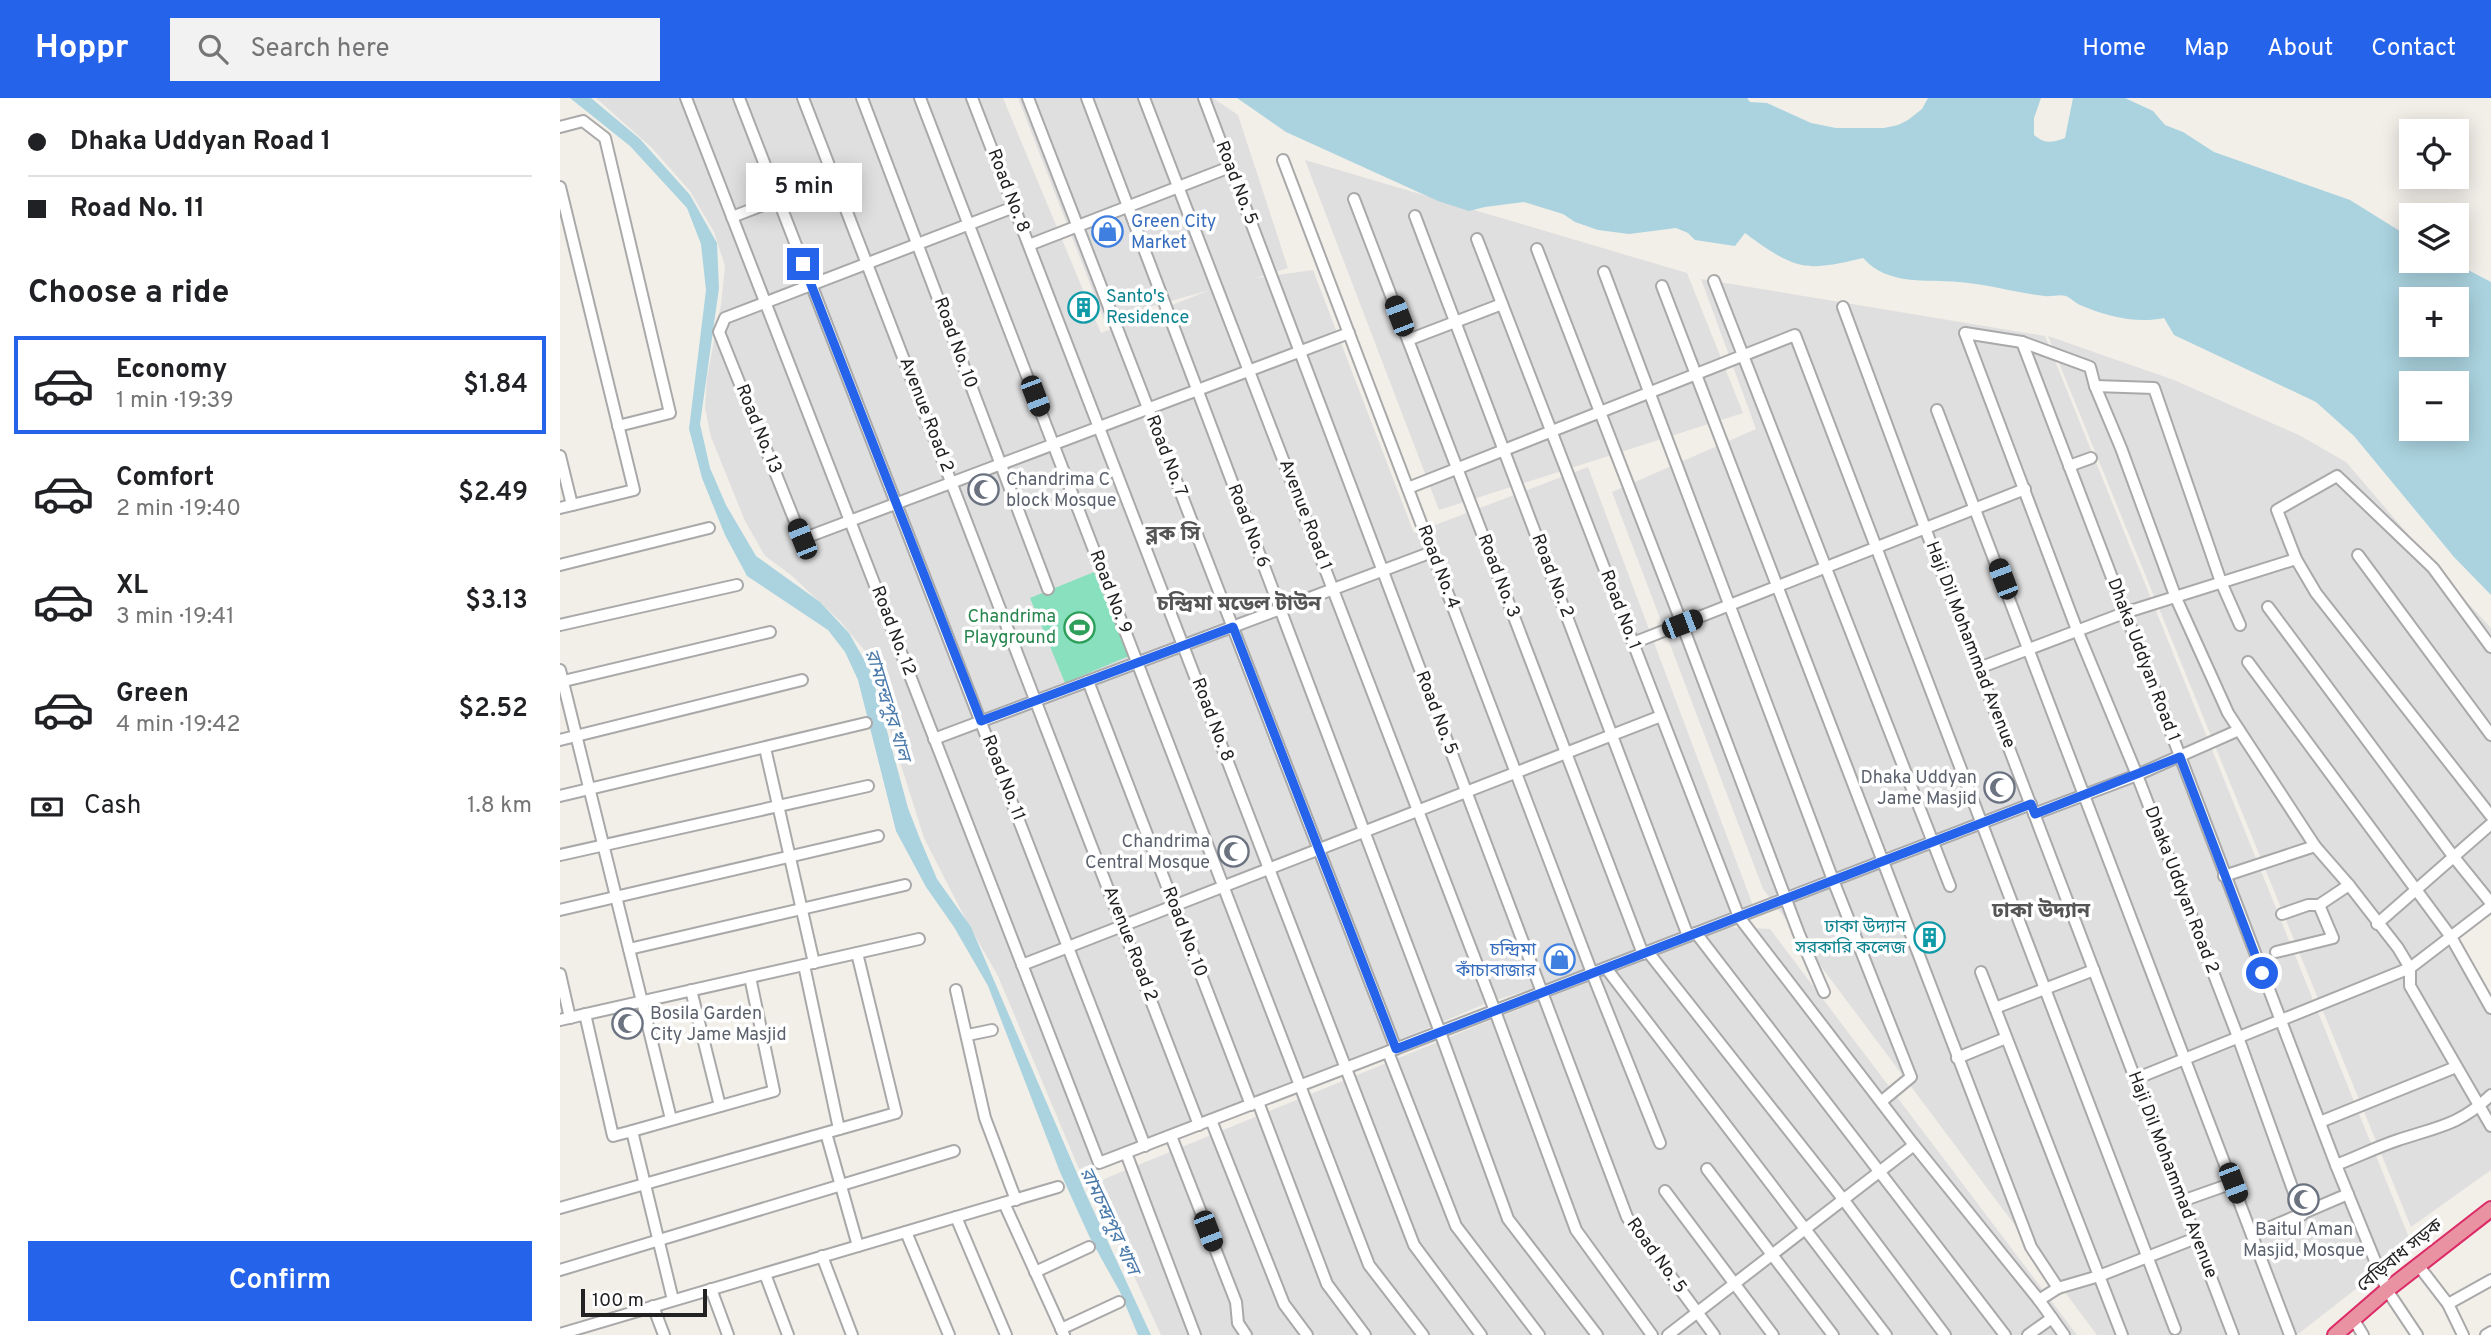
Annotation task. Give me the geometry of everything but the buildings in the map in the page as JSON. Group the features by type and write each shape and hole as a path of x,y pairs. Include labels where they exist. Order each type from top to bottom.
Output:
{"highway":[{"name":"বেড়িবাধ সড়ক","path":"2335,1335 2387,1290 2491,1209"}],"street":[{"name":"Road No. 12","path":"686,98 1099,1163 1126,1153"},
{"name":"Road No. 11","path":"739,98 1145,1146"},
{"name":"Avenue Road 2","path":"803,98 1199,1125"},
{"name":"Road No. 10","path":"862,98 1048,589"},
{"name":"Road No. 9","path":"920,98 1369,1265 1423,1335"},
{"name":"Road No. 8","path":"972,98 1414,1245 1481,1335"},
{"name":"Road No. 7","path":"1028,98 1319,849 1456,1226 1539,1335"},
{"name":"Road No. 6","path":"1087,98 1508,1219 1597,1335"},
{"name":"Avenue Road 1","path":"1144,98 1495,1011 1576,1230 1652,1335"},
{"name":"Road No. 5","path":"1204,98 1627,1217 1714,1335"},
{"path":"560,127 583,121 605,138 670,413 618,426"},
{"name":"Road No. 4","path":"1283,160 1592,973 1660,1143"},
{"path":"1029,246 1230,167"},
{"path":"560,187 634,490 560,508"},
{"path":"732,217 779,199"},
{"name":"Road No. 3","path":"1354,199 1566,753 1646,953 1843,1199 1945,1335"},
{"path":"765,303 1014,208"},
{"name":"Road No. 2","path":"1415,216 1612,735 1692,935 1880,1171 2005,1335"},
{"name":"Road No. 1","path":"1477,239 1739,917 2064,1335"},
{"path":"1537,249 1824,992"},
{"path":"1604,272 1833,880 1911,1077 1882,1101"},
{"path":"1714,281 1950,886"},
{"path":"1662,286 2031,1247 2058,1288"},
{"name":"Road No. 13","path":"765,303 725,318 719,332 802,539 850,521"},
{"path":"1408,340 1502,304"},
{"name":"Haji Dil Mohammad Avenue","path":"1843,307 2233,1335"},
{"path":"850,521 1349,333"},
{"name":"Dhaka Uddyan Road 2","path":"2022,342 1965,333 2077,630 2137,775 2238,1037 2302,1214"},
{"path":"1408,488 1795,335 2175,1329"},
{"path":"2022,342 2090,367 2176,597 2211,678 2239,730 2315,846 2398,948 2410,968 2410,986 2491,1126"},
{"name":"Dhaka Uddyan Road 1","path":"2022,342 2336,1165 2387,1290 2417,1335"},
{"path":"2095,386 2154,388 2221,582 2240,625"},
{"path":"1937,410 2290,1335"},
{"path":"560,456 572,505"},
{"path":"2069,466 2091,458"},
{"path":"2491,647 2433,568 2337,476 2277,510 2297,559 2316,593 2491,816"},
{"path":"1633,643 2025,489"},
{"path":"560,565 709,528"},
{"path":"934,739 1432,552"},
{"path":"2358,555 2491,735"},
{"path":"1979,668 2124,613 2297,559"},
{"path":"560,625 737,584"},
{"path":"2135,1079 2410,968 2491,905 2268,607"},
{"path":"671,1119 561,678 771,632"},
{"path":"2248,662 2451,937 2491,1008"},
{"path":"560,740 802,680"},
{"name":"Road No. 10","path":"1087,681 1174,906 1327,1284 1365,1335"},
{"path":"1022,965 1661,716"},
{"path":"560,796 866,723"},
{"path":"1195,1335 1126,1153 1982,823 2085,794 2137,775 2239,730"},
{"path":"765,748 802,909 809,964 839,1129"},
{"path":"560,855 869,786"},
{"path":"2377,924 2491,824"},
{"path":"560,910 878,836"},
{"path":"2224,876 2315,846"},
{"path":"629,949 905,885"},
{"path":"2282,914 2308,905 2319,905 2349,885"},
{"path":"2276,952 2333,938 2319,905"},
{"path":"560,974 565,1019 919,939"},
{"path":"560,1208 896,1114 857,953"},
{"path":"1606,968 1886,1335"},
{"path":"1995,1008 2094,970"},
{"path":"1981,972 2122,1335"},
{"path":"585,1014 613,1136 774,1091 750,977"},
{"path":"691,990 720,1106"},
{"path":"956,990 985,1118 1016,1200"},
{"path":"968,1035 992,1030"},
{"path":"1957,1058 2006,1038"},
{"path":"2320,1122 2456,1067"},
{"path":"2336,1165 2397,1140 2451,1124 2480,1106 2491,1095"},
{"path":"1211,1120 1284,1304 1307,1335"},
{"path":"632,1131 673,1300"},
{"path":"826,1133 858,1246"},
{"path":"1171,1136 1236,1302 1238,1323 1246,1335"},
{"path":"1668,1335 1914,1145"},
{"path":"560,1270 954,1151"},
{"path":"1707,1169 1833,1335"},
{"path":"2182,1201 2233,1183"},
{"path":"560,1334 1058,1187"},
{"path":"1665,1191 1773,1335"},
{"path":"2252,1235 2348,1194"},
{"path":"1004,1203 1062,1332 1119,1302"},
{"path":"956,1217 1006,1335"},
{"path":"906,1232 949,1335"},
{"path":"2039,1300 2058,1288 2099,1276 2196,1238"},
{"path":"1035,1272 1089,1247"},
{"path":"822,1256 852,1335"},
{"path":"2418,1265 2448,1304 2463,1335"},
{"path":"765,1273 788,1335"},
{"path":"2448,1304 2491,1280"},
{"path":"711,1289 728,1335"},
{"path":"653,1306 664,1335"},
{"path":"2028,1335 2052,1318"},
{"path":"2354,1320 2363,1335"},
{"path":"594,1324 599,1335"},
{"path":"2486,1335 2491,1332"}],"shaded area":[{"name":"চন্দ্রিমা মডেল টাউন","path":"596,98 1003,98 1101,333 1210,290 1104,320 1018,98 1213,98 1238,115 1288,268 1256,278 1313,270 1414,533 1588,467 1755,911 1643,954 1487,1003 1199,1125 1079,1169 998,976 924,838 865,651 840,621 791,575 765,556 745,521 711,437 705,408 707,377 721,304 725,266 714,232 690,191 652,148"},
{"path":"1305,160 1687,273 1743,413 1439,510"},
{"path":"1701,279 2045,336 2412,1245 2297,1335 2097,1335 1763,889 1612,492 1756,429"},
{"path":"2048,336 2174,380 2299,435 2346,462 2491,628 2491,910 2456,938 2491,997 2491,1170 2411,1227"},
{"path":"1727,927 1770,929 2077,1335 1161,1335 1092,1184 1479,1025"}],"green space":[{"name":"Chandrima Playground","path":"1094,572 1129,656 1065,683 1030,598"}],"water":[{"path":"570,98 591,98 640,139 690,195 717,243 719,288 700,424 710,468 726,505 756,556 820,602 849,633 871,672 908,808 920,839 937,879 971,927 1085,1192 1151,1335 1138,1335 1120,1292 1090,1238 1060,1172 988,986 954,927 926,887 896,831 858,680 845,652 828,630 747,576 725,535 702,478 689,429 706,290 701,244 687,208 630,146"},
{"path":"1237,98 1747,98 1750,102 1767,103 1811,123 1836,128 1884,128 1908,120 1922,109 1928,98 2041,98 2034,118 2034,135 2049,142 2065,138 2073,98 2125,98 2153,111 2165,125 2183,132 2214,152 2350,200 2399,231 2399,273 2469,273 2469,270 2491,282 2491,595 2454,557 2354,436 2316,402 2174,335 2164,318 2143,320 2111,316 2080,305 2064,295 2045,296 1970,283 1895,277 1873,267 1863,258 1824,266 1802,265 1779,256 1745,233 1735,246 1695,240 1688,233 1676,228 1629,234 1598,230 1575,222 1563,214 1524,202 1469,211 1438,201 1286,132"}],"place":[{"name":"Green City Market","path":"1108,232"},
{"name":"Santo's Residence","path":"1083,307"},
{"name":"Chandrima C block Mosque","path":"983,490"},
{"name":"Chandrima Playground","path":"1079,627"},
{"name":"Dhaka Uddyan Jame Masjid","path":"2000,788"},
{"name":"Chandrima Central Mosque","path":"1233,852"},
{"name":"ঢাকা উদ্যান সরকারি কলেজ","path":"1929,937"},
{"name":"চন্দ্রিমা কাঁচাবাজার","path":"1559,960"},
{"name":"Bosila Garden City Jame Masjid","path":"627,1024"},
{"name":"Baitul Aman Masjid, Mosque","path":"2304,1199"}],"district":[{"name":"ব্লক সি","path":"1173,534"},
{"name":"চন্দ্রিমা মডেল টাউন","path":"1239,604"},
{"name":"ঢাকা উদ্যান","path":"2041,911"}],"route":[{"path":"803,264 981,721 1233,627 1396,1049 2031,804 2035,814 2180,757 2262,973"}],"water label":[{"name":"রামচন্দ্রপুর খাল","path":"887,705"},
{"name":"রামচন্দ্রপুর খাল","path":"1109,1221"}]}
